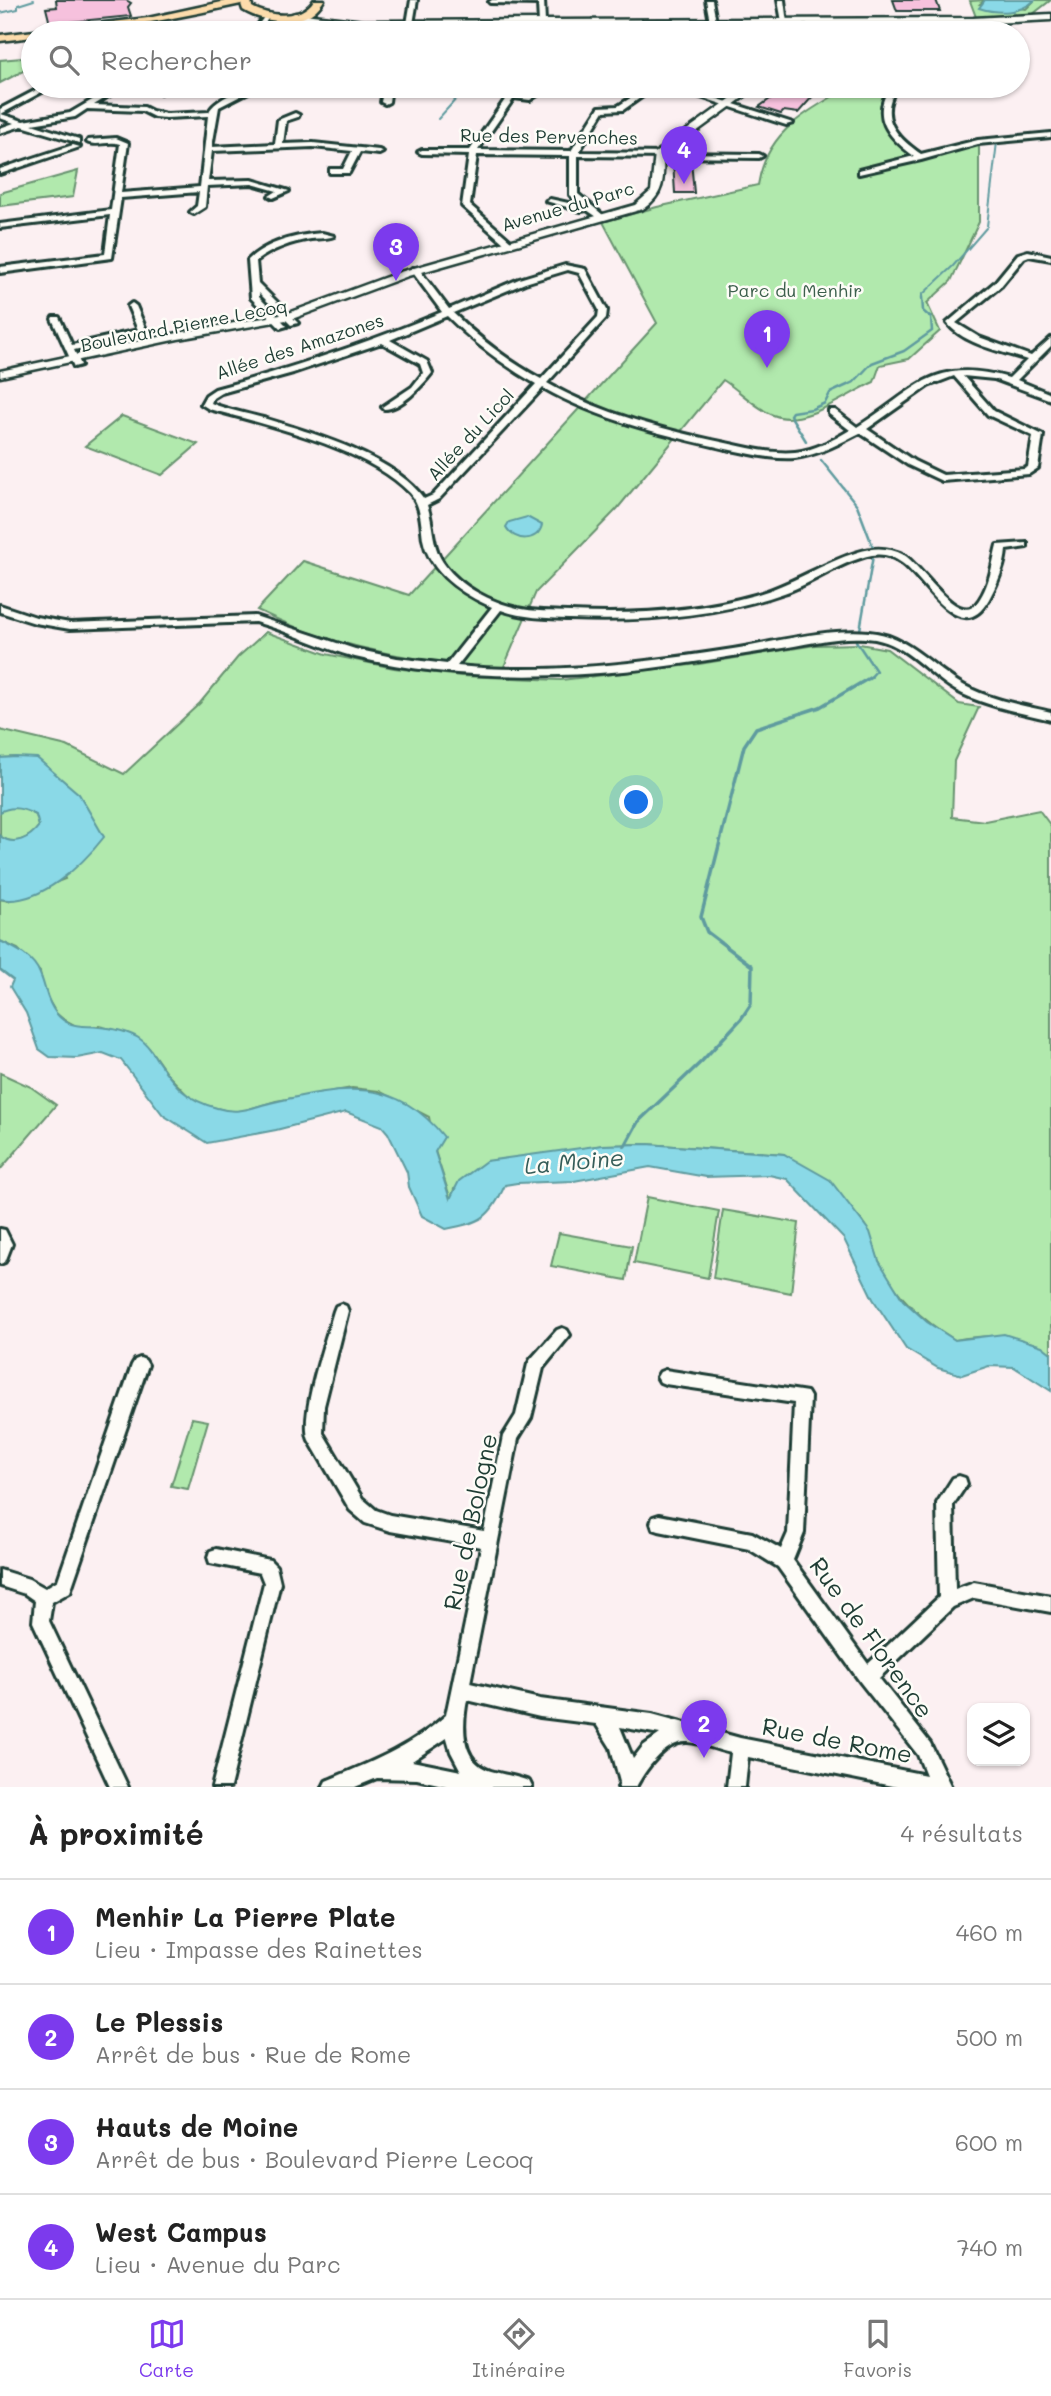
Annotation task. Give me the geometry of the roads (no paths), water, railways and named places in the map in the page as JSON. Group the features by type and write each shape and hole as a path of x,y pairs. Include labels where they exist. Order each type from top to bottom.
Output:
{"main road":[{"path":"148,21 248,4 266,17 295,16 318,3"},
{"path":"165,21 230,11 248,4"},
{"path":"0,41 21,38"}],"street":[{"path":"411,21 414,0"},
{"path":"709,0 713,21"},
{"path":"781,0 785,21"},
{"path":"492,2 541,1 542,21"},
{"path":"318,3 328,15 396,21"},
{"path":"295,16 338,21"},
{"path":"263,21 266,17"},
{"path":"911,21 1051,18"},
{"path":"0,114 28,98"},
{"path":"0,131 19,124 54,120 100,98"},
{"path":"194,212 201,207 211,114 216,105 231,98"},
{"path":"386,98 386,102"},
{"path":"508,242 466,206 473,153 511,98"},
{"path":"600,218 574,195 574,153 601,110 620,108 635,98"},
{"path":"710,98 789,123"},
{"path":"658,155 737,98"},
{"path":"886,98 884,118 893,134 921,158"},
{"path":"85,107 144,109 149,114 159,116 211,114"},
{"path":"0,114 19,124 86,147 91,142 116,140 124,144 109,256 0,270"},
{"path":"279,146 282,120 295,116"},
{"path":"862,172 978,142 1051,135"},
{"path":"0,172 76,144"},
{"path":"208,149 313,145 379,152"},
{"path":"332,171 346,171 357,150"},
{"name":"Rue des Pervenches","path":"422,152 759,156"},
{"name":"Avenue du Parc","path":"415,270 639,207 656,194 658,155"},
{"path":"117,196 252,182 285,191 273,196"},
{"path":"551,201 581,209 588,207"},
{"path":"0,226 115,212"},
{"path":"285,321 254,298 252,260 260,253 320,234 330,236"},
{"path":"1033,359 984,342 953,328 951,323 998,284 1021,256 1028,253 1051,258"},
{"name":"Allée des Amazones","path":"422,503 405,483 378,466 285,428 212,408 206,404 209,397 218,391 290,371 383,340 543,274 568,267 582,271 603,310 602,318 540,383"},
{"path":"415,270 447,312 481,344 540,383 569,397 642,424 748,449 805,454 859,430 922,384 937,377 957,373 985,374 1051,397"},
{"name":"Boulevard Pierre Lecoq","path":"0,374 74,357 188,341 285,321 352,302 367,288 415,270"},
{"path":"56,319 74,357 143,332 132,306"},
{"path":"383,340 424,363 428,373 415,389 387,407"},
{"path":"1011,381 1051,341"},
{"name":"Boulevard Pierre Lecoq","path":"0,382 74,357"},
{"path":"832,412 911,463 942,478 1026,472 1033,468 1038,435 991,413 957,373"},
{"name":"Allée du Licol","path":"422,503 436,497 540,383"},
{"path":"422,503 429,543 439,565 460,586 514,611 591,617 679,612 745,601 781,590 858,555 878,551 895,554 905,560 942,603 949,608 968,612 975,610 984,601 1002,559 1001,547 1023,545"},
{"path":"449,669 499,606"},
{"path":"0,608 34,620 71,626 255,619 276,623 355,653 449,669 518,673 638,665 840,635 864,634 888,639 907,648 946,680 969,692 1051,716"},
{"path":"0,1235 5,1244 0,1257"},
{"path":"341,1311 316,1406 315,1435 349,1494 371,1517 488,1540"},
{"name":"Rue de Bologne","path":"454,1720 511,1436 523,1418 536,1364 562,1335"},
{"path":"44,1597 64,1586 141,1365"},
{"path":"665,1377 802,1396 796,1533 784,1561"},
{"path":"947,1601 945,1503 958,1484"},
{"name":"Rue de Florence","path":"659,1523 752,1542 784,1561 866,1677 923,1749 941,1787"},
{"path":"216,1557 264,1566 270,1572 272,1583 221,1787"},
{"path":"0,1578 29,1587 44,1597"},
{"path":"866,1677 947,1601 974,1590 1051,1604"},
{"path":"44,1597 41,1622 119,1787"},
{"path":"462,1690 540,1708 600,1715 615,1732 622,1749 628,1785"},
{"name":"Rue de Rome","path":"600,1715 652,1723 740,1747 941,1787"},
{"path":"332,1787 376,1770 429,1744 454,1720"},
{"path":"454,1720 461,1760 485,1780"},
{"path":"628,1785 646,1754 658,1743 686,1732"},
{"path":"736,1787 740,1747"},
{"path":"376,1770 417,1770 459,1780 485,1780 523,1787"}],"water":[{"path":"985,0 1035,0 1023,8 1001,12 979,8"},
{"path":"527,517 542,525 536,535 520,538 514,536 506,527 509,522"},
{"path":"0,758 37,758 79,794 104,837 59,881 45,890 15,900 0,899 0,836 11,841 21,840 39,826 36,815 27,811 14,808 0,812"},
{"name":"La Moine","path":"0,941 29,958 40,974 50,1004 66,1022 126,1032 143,1041 182,1091 206,1105 239,1110 299,1096 345,1090 387,1095 407,1104 426,1117 444,1137 435,1152 450,1199 459,1181 486,1161 603,1145 647,1144 784,1154 830,1180 870,1232 879,1261 903,1300 927,1322 955,1340 1004,1334 1042,1346 1051,1353 1051,1391 1014,1367 989,1366 962,1375 938,1368 906,1349 873,1299 844,1239 787,1179 769,1175 706,1177 650,1167 574,1181 517,1183 505,1185 494,1205 483,1217 446,1229 422,1216 409,1187 407,1172 388,1133 382,1126 346,1112 276,1130 207,1143 163,1115 121,1060 103,1053 77,1058 50,1057 39,1049 26,1013 10,987 13,980 0,970"}],"waterway":[{"path":"0,13 18,9 18,5 34,0"},
{"path":"438,119 457,98"},
{"path":"987,226 997,142"},
{"path":"922,297 986,228"},
{"path":"806,441 790,415 792,412 812,409 825,403 830,393 854,382 872,363 904,351 932,331 931,318 923,311 922,297"},
{"path":"821,460 857,505 873,547"},
{"path":"860,630 873,556"},
{"path":"856,641 876,671 870,677"},
{"name":"La Moine","path":"625,1146 638,1122 702,1061 741,1019 751,1004 752,966 707,932 701,917 744,746 756,728 820,707 870,677"}],"place":[{"name":"West Campus","path":"684,184"},
{"name":"Hauts de Moine","path":"396,281"},
{"name":"Menhir La Pierre Plate","path":"767,368"},
{"name":"Le Plessis","path":"704,1758"}],"park label":[{"name":"Parc du Menhir","path":"795,291"}]}
